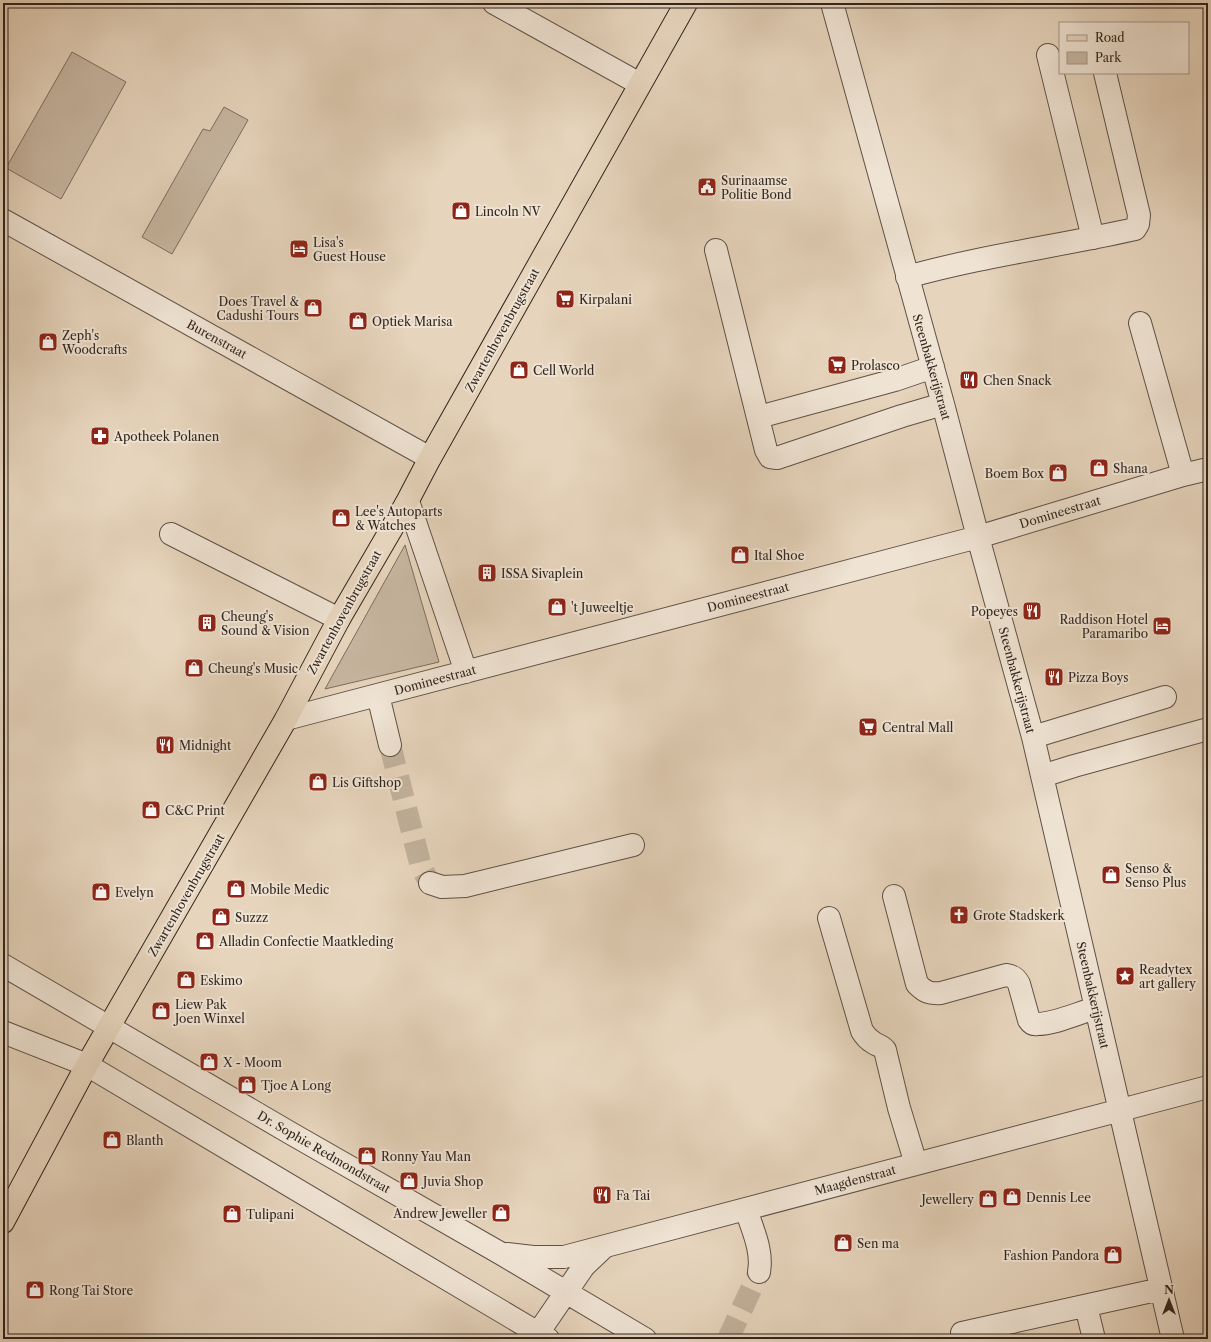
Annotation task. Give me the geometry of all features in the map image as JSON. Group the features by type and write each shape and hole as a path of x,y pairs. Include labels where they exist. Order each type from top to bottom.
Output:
{"main road":[{"name":"Zwartenhovenbrugstraat","path":"3,1222 87,1065 286,719 339,619 406,504 430,458 686,3"}],"street":[{"path":"494,3 640,84"},
{"name":"Steenbakkerijstraat","path":"832,3 933,367 1033,737 1173,1339"},
{"path":"1048,55 1094,238"},
{"path":"907,277 944,267 1135,229 1138,224 1139,215 1105,74"},
{"name":"Burenstraat","path":"3,220 430,458"},
{"path":"716,250 759,417 766,450 770,457 777,458 902,416 943,404"},
{"path":"1140,323 1183,476"},
{"path":"759,417 894,380 933,367"},
{"name":"Domineestraat","path":"286,719 978,537 1208,469"},
{"path":"406,504 410,507 466,672"},
{"path":"171,534 339,619"},
{"path":"378,695 390,746"},
{"path":"1033,737 1165,697"},
{"path":"1042,776 1208,729"},
{"path":"430,883 442,887 465,886 633,845"},
{"path":"894,896 917,984 923,991 930,994 940,993 1006,975 1012,976 1019,984 1029,1020 1031,1023 1036,1025 1096,1008"},
{"path":"829,918 862,1031 874,1043 882,1046 885,1050 899,1108 916,1164"},
{"name":"Dr. Sophie Redmondstraat","path":"3,965 298,1138 500,1253 565,1293 645,1339"},
{"path":"3,1032 87,1065 533,1334 584,1266 604,1247"},
{"name":"Maagdenstraat","path":"500,1253 533,1257 564,1256 604,1247 1208,1086"},
{"path":"746,1209 759,1250 761,1262 759,1272"},
{"path":"962,1333 1161,1289"},
{"path":"1086,1306 1094,1339"}],"green space":[{"path":"72,52 126,82 61,199 6,168"},
{"path":"224,107 248,120 172,254 142,237 203,129 210,131"},
{"path":"405,545 439,662 325,689"}],"tunnel":[{"path":"390,745 421,867 430,883"},
{"path":"728,1339 759,1272"}],"place":[{"name":"Surinaamse Politie Bond","path":"707,187"},
{"name":"Lincoln NV","path":"461,211"},
{"name":"Lisa's Guest House","path":"299,249"},
{"name":"Kirpalani","path":"565,299"},
{"name":"Does Travel & Cadushi Tours","path":"313,308"},
{"name":"Optiek Marisa","path":"358,321"},
{"name":"Zeph's Woodcrafts","path":"48,342"},
{"name":"Prolasco","path":"837,365"},
{"name":"Cell World","path":"519,370"},
{"name":"Chen Snack","path":"969,380"},
{"name":"Apotheek Polanen","path":"100,436"},
{"name":"Shana","path":"1099,468"},
{"name":"Boem Box","path":"1058,473"},
{"name":"Lee's Autoparts & Watches","path":"341,518"},
{"name":"Ital Shoe","path":"740,555"},
{"name":"ISSA Sivaplein","path":"487,573"},
{"name":"'t Juweeltje","path":"557,607"},
{"name":"Popeyes","path":"1032,611"},
{"name":"Cheung's Sound & Vision","path":"207,623"},
{"name":"Raddison Hotel Paramaribo","path":"1162,626"},
{"name":"Cheung's Music","path":"194,668"},
{"name":"Pizza Boys","path":"1054,677"},
{"name":"Central Mall","path":"868,727"},
{"name":"Midnight","path":"165,745"},
{"name":"Lis Giftshop","path":"318,782"},
{"name":"C&C Print","path":"151,810"},
{"name":"Senso & Senso Plus","path":"1111,875"},
{"name":"Mobile Medic","path":"236,889"},
{"name":"Evelyn","path":"101,892"},
{"name":"Grote Stadskerk","path":"959,915"},
{"name":"Suzzz","path":"221,917"},
{"name":"Alladin Confectie Maatkleding","path":"205,941"},
{"name":"Readytex art gallery","path":"1125,976"},
{"name":"Eskimo","path":"186,980"},
{"name":"Liew Pak Joen Winxel","path":"161,1011"},
{"name":"X - Moom","path":"209,1062"},
{"name":"Tjoe A Long","path":"247,1085"},
{"name":"Blanth","path":"112,1140"},
{"name":"Ronny Yau Man","path":"367,1156"},
{"name":"Juvia Shop","path":"409,1181"},
{"name":"Fa Tai","path":"602,1195"},
{"name":"Dennis Lee","path":"1012,1197"},
{"name":"Jewellery","path":"988,1199"},
{"name":"Andrew Jeweller","path":"501,1213"},
{"name":"Tulipani","path":"232,1214"},
{"name":"Sen ma","path":"843,1243"},
{"name":"Fashion Pandora","path":"1113,1255"},
{"name":"Rong Tai Store","path":"35,1290"}]}
